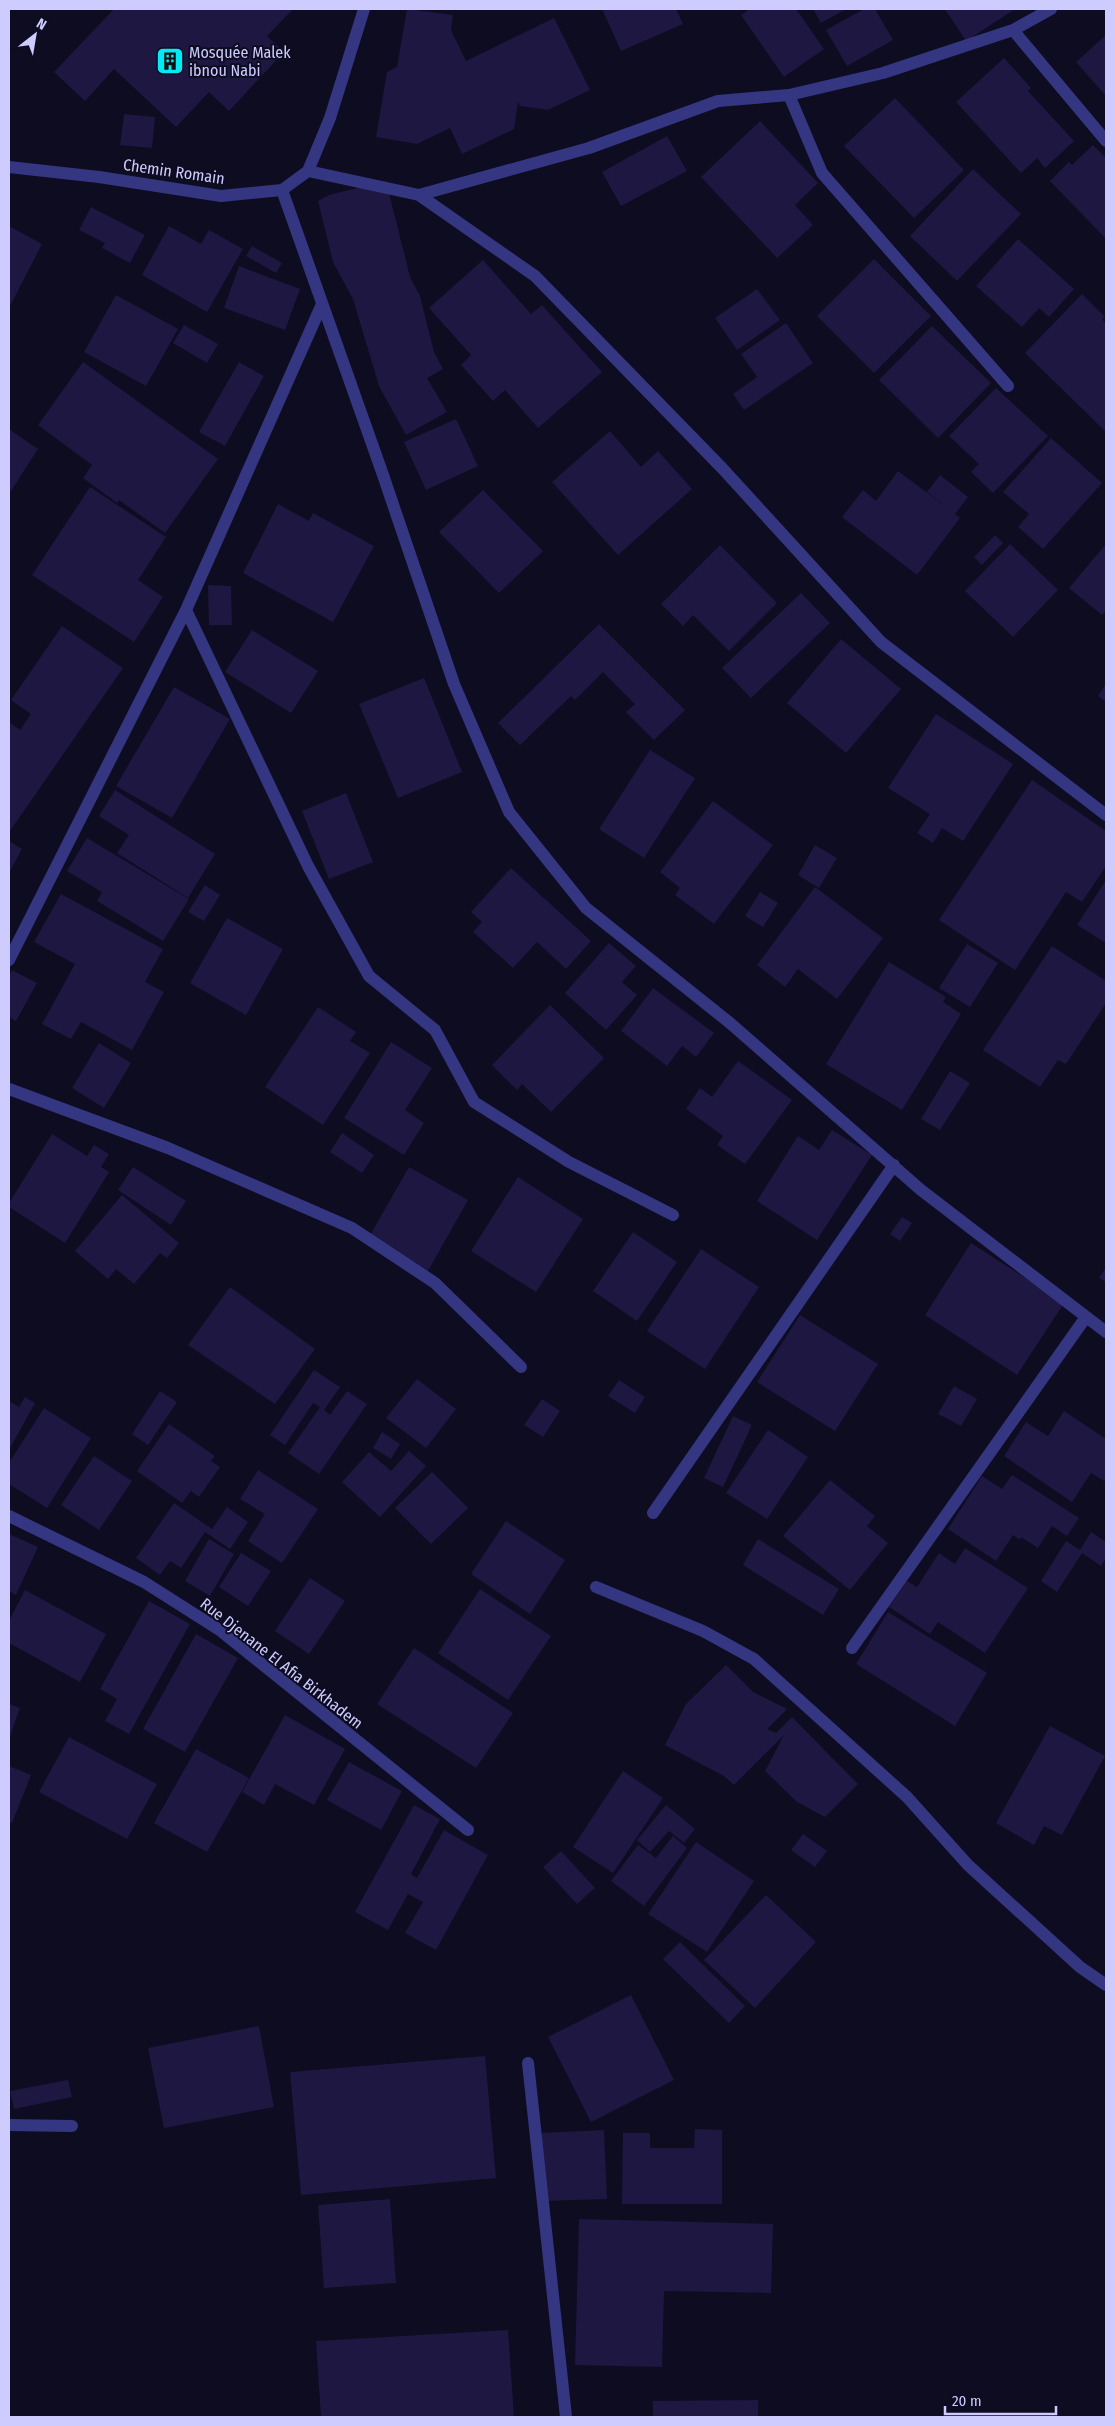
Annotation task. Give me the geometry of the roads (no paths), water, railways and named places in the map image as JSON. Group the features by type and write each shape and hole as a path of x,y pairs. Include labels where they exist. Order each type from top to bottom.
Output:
{"street":[{"path":"364,9 330,118 308,171 282,190 454,684 509,812 586,908 730,1023 922,1190 1106,1332"},
{"path":"419,195 589,148 718,102 789,95 883,73 1013,30 1050,9"},
{"path":"1013,30 1106,141"},
{"path":"789,95 822,173 1008,386"},
{"name":"Chemin Romain","path":"9,167 98,177 221,196 282,190"},
{"path":"308,171 419,195 536,276 722,468 881,642 1106,815"},
{"path":"9,960 186,610 322,304"},
{"path":"186,610 308,866 369,976 435,1030 474,1102 569,1162 672,1215"},
{"path":"9,1089 168,1148 352,1228 434,1283 521,1367"},
{"path":"653,1513 894,1165"},
{"path":"852,1648 1086,1317"},
{"name":"Rue Djenane El Afia Birkhadem","path":"9,1516 144,1582 221,1632 468,1830"},
{"path":"596,1587 703,1632 754,1659 907,1797 975,1872 1080,1967 1106,1984"},
{"path":"528,2063 566,2417"},
{"path":"9,2125 72,2126"}],"place":[{"name":"Mosquée Malek ibnou Nabi","path":"170,61"}]}
